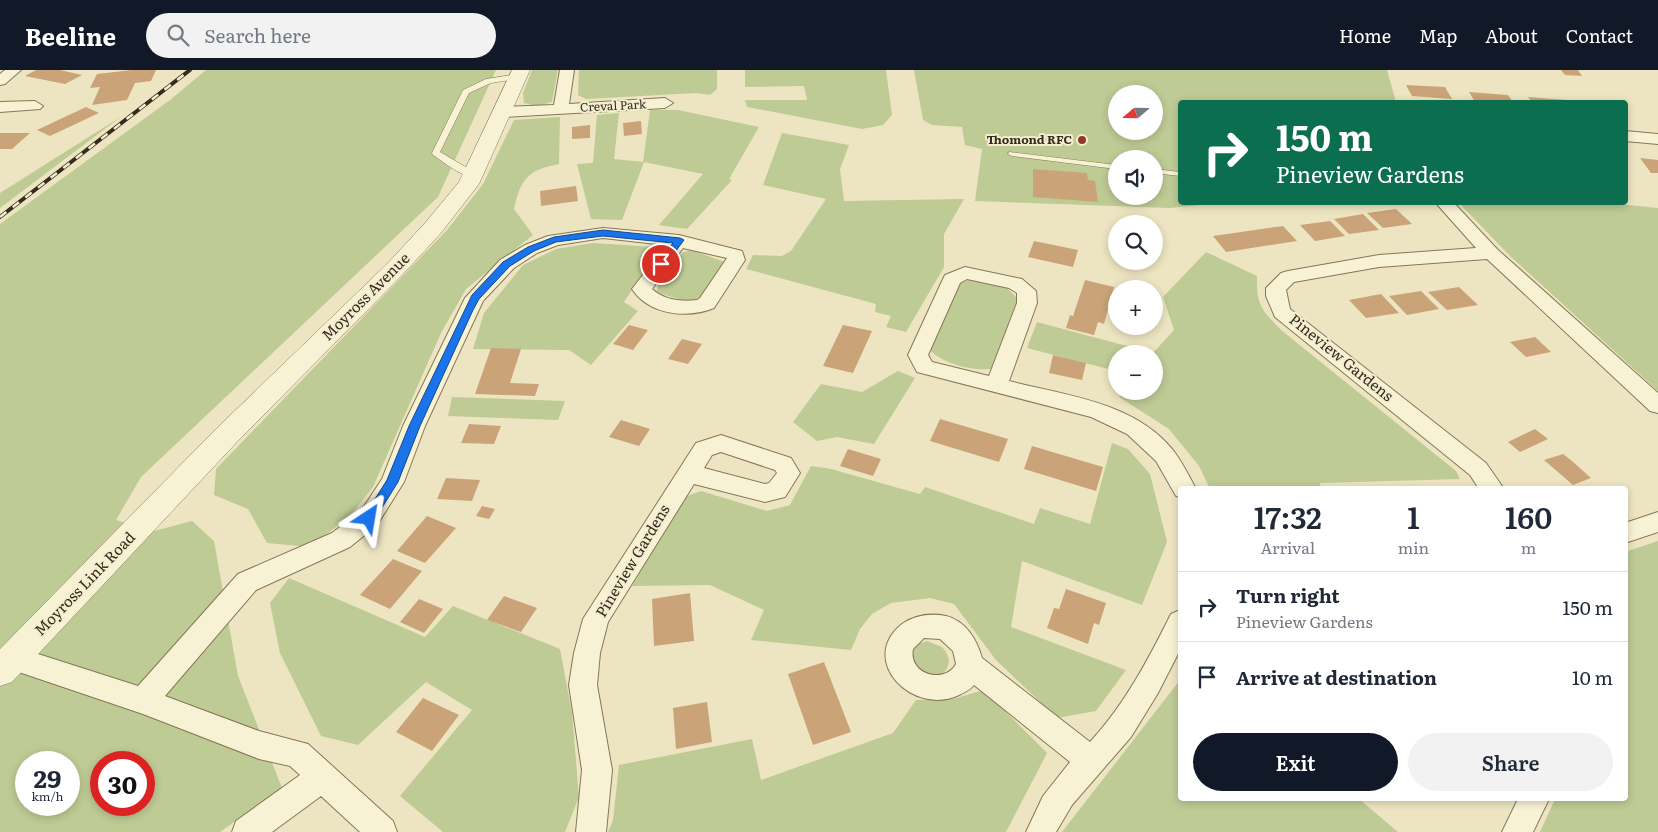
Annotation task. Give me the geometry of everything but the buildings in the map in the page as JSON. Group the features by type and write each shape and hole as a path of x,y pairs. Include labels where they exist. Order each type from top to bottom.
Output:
{"street":[{"path":"0,81 14,70"},
{"name":"Creval Park","path":"561,109 567,70"},
{"name":"Moyross Avenue","path":"170,495 226,436 396,268 433,228 469,184 520,73"},
{"name":"Creval Park","path":"503,112 666,103"},
{"path":"0,107 35,106"},
{"path":"1628,136 1658,139"},
{"path":"1446,205 1491,253 1658,405"},
{"path":"143,701 247,582 341,540 369,518 392,482 414,426 471,305 506,264 531,249 554,240 580,235 631,234 680,240"},
{"name":"Pineview Gardens","path":"1490,486 1478,469 1282,312 1276,296 1276,288 1288,277 1379,261 1491,253"},
{"path":"997,384 1027,303 1026,291 1015,283 965,273 952,279 918,355 924,367 1098,410 1135,428 1164,455 1182,486"},
{"name":"Pineview Gardens","path":"590,832 594,820 597,770 583,685 589,644 596,619 687,473"},
{"name":"Moyross Link Road","path":"6,664 170,495"},
{"path":"1628,532 1658,522"},
{"path":"1041,832 1047,813 1110,740 1154,680 1178,626"},
{"path":"6,664 143,701 259,745 298,754 382,832"},
{"path":"970,665 1091,761"},
{"path":"247,832 322,777"},
{"path":"1517,832 1533,801"}],"lane":[{"path":"474,175 455,166 436,153 466,92 489,82 520,73"},
{"path":"1012,154 1108,166"},
{"path":"1163,172 1178,174"}],"green space":[{"path":"206,70 496,70 438,197 141,477 116,520 154,531 192,521 214,541 238,676 282,788 220,832 0,832 0,224 170,100"},
{"path":"532,70 558,70 552,102 537,106 524,103 523,93"},
{"path":"579,70 717,70 717,89 710,95 697,93 586,99 578,95"},
{"path":"745,70 886,70 892,115 883,125 862,129 747,107 745,100 807,100 804,86 745,87"},
{"name":"Thomond RFC","path":"914,70 1387,70 1395,100 1178,100 1178,205 1201,205 1169,208 975,201 982,149 965,145 962,127 932,125 923,120"},
{"path":"650,110 678,110 759,127 729,179 732,180 687,229 659,225 703,174 644,162 622,220 591,219 577,164 593,163 597,115 619,113 614,159 643,162"},
{"path":"122,116 0,208 0,193"},
{"path":"560,117 559,164 540,169 528,177 523,183 514,209 533,235 466,289 441,333 373,487 350,516 310,547 267,543 248,509 214,495 216,469 447,230 483,184 514,120"},
{"path":"782,133 849,145 840,169 844,201 964,199 944,234 944,267 906,332 886,327 891,316 875,312 876,304 746,269 753,255 782,256 791,251 826,199 763,185"},
{"path":"1461,205 1628,205 1658,208 1658,391 1510,256"},
{"path":"593,243 654,247 655,255 624,302 638,311 591,365 569,350 473,349 484,313 523,265 556,249"},
{"path":"691,250 725,262 725,266 699,299 686,302 657,292 658,285 683,252"},
{"path":"1206,252 1257,276 1259,301 1265,312 1281,330 1456,471 1460,479 1320,483 1320,486 1209,486 1199,466 1169,429 1124,400 1163,400 1163,345 1160,345 1174,330 1163,297"},
{"path":"969,280 1007,288 1018,299 991,369 958,366 942,359 930,350 959,283"},
{"path":"1037,322 1123,345 1108,345 1108,369 1027,348"},
{"path":"898,371 915,378 874,444 837,437 817,441 793,422 821,384 862,392"},
{"path":"452,397 565,401 558,420 448,416"},
{"path":"1112,443 1128,449 1150,474 1167,542 1142,605 1022,561 1011,627 1126,670 1096,711 1057,718 996,660 954,604 930,598 891,603 872,614 860,629 851,650 751,640 764,610 710,585 632,586 684,497 701,491 767,511 790,505 811,466 831,469 920,494 925,487 1034,524 1040,508 1090,524"},
{"path":"1658,541 1658,832 1540,832 1554,801 1628,801 1628,551"},
{"path":"289,578 425,637 453,606 560,649 572,713 579,797 565,832 443,832 400,796 472,710 426,682 358,745 321,736 280,653 270,603"},
{"path":"927,641 942,647 949,659 946,670 939,677 916,673 910,653 920,643"},
{"path":"1178,683 1178,801 1361,801 1398,832 1062,832"},
{"path":"984,690 1047,753 1006,832 608,832 613,820 619,765 752,739 761,780 893,733 916,700 953,699"}],"railway":[{"path":"0,217 190,70"}],"place":[{"name":"Thomond RFC","path":"1082,140"}],"route":[{"path":"369,518 392,482 414,426 468,310 475,298 506,264 531,249 554,240 603,233 631,234 680,240 661,264"}]}
